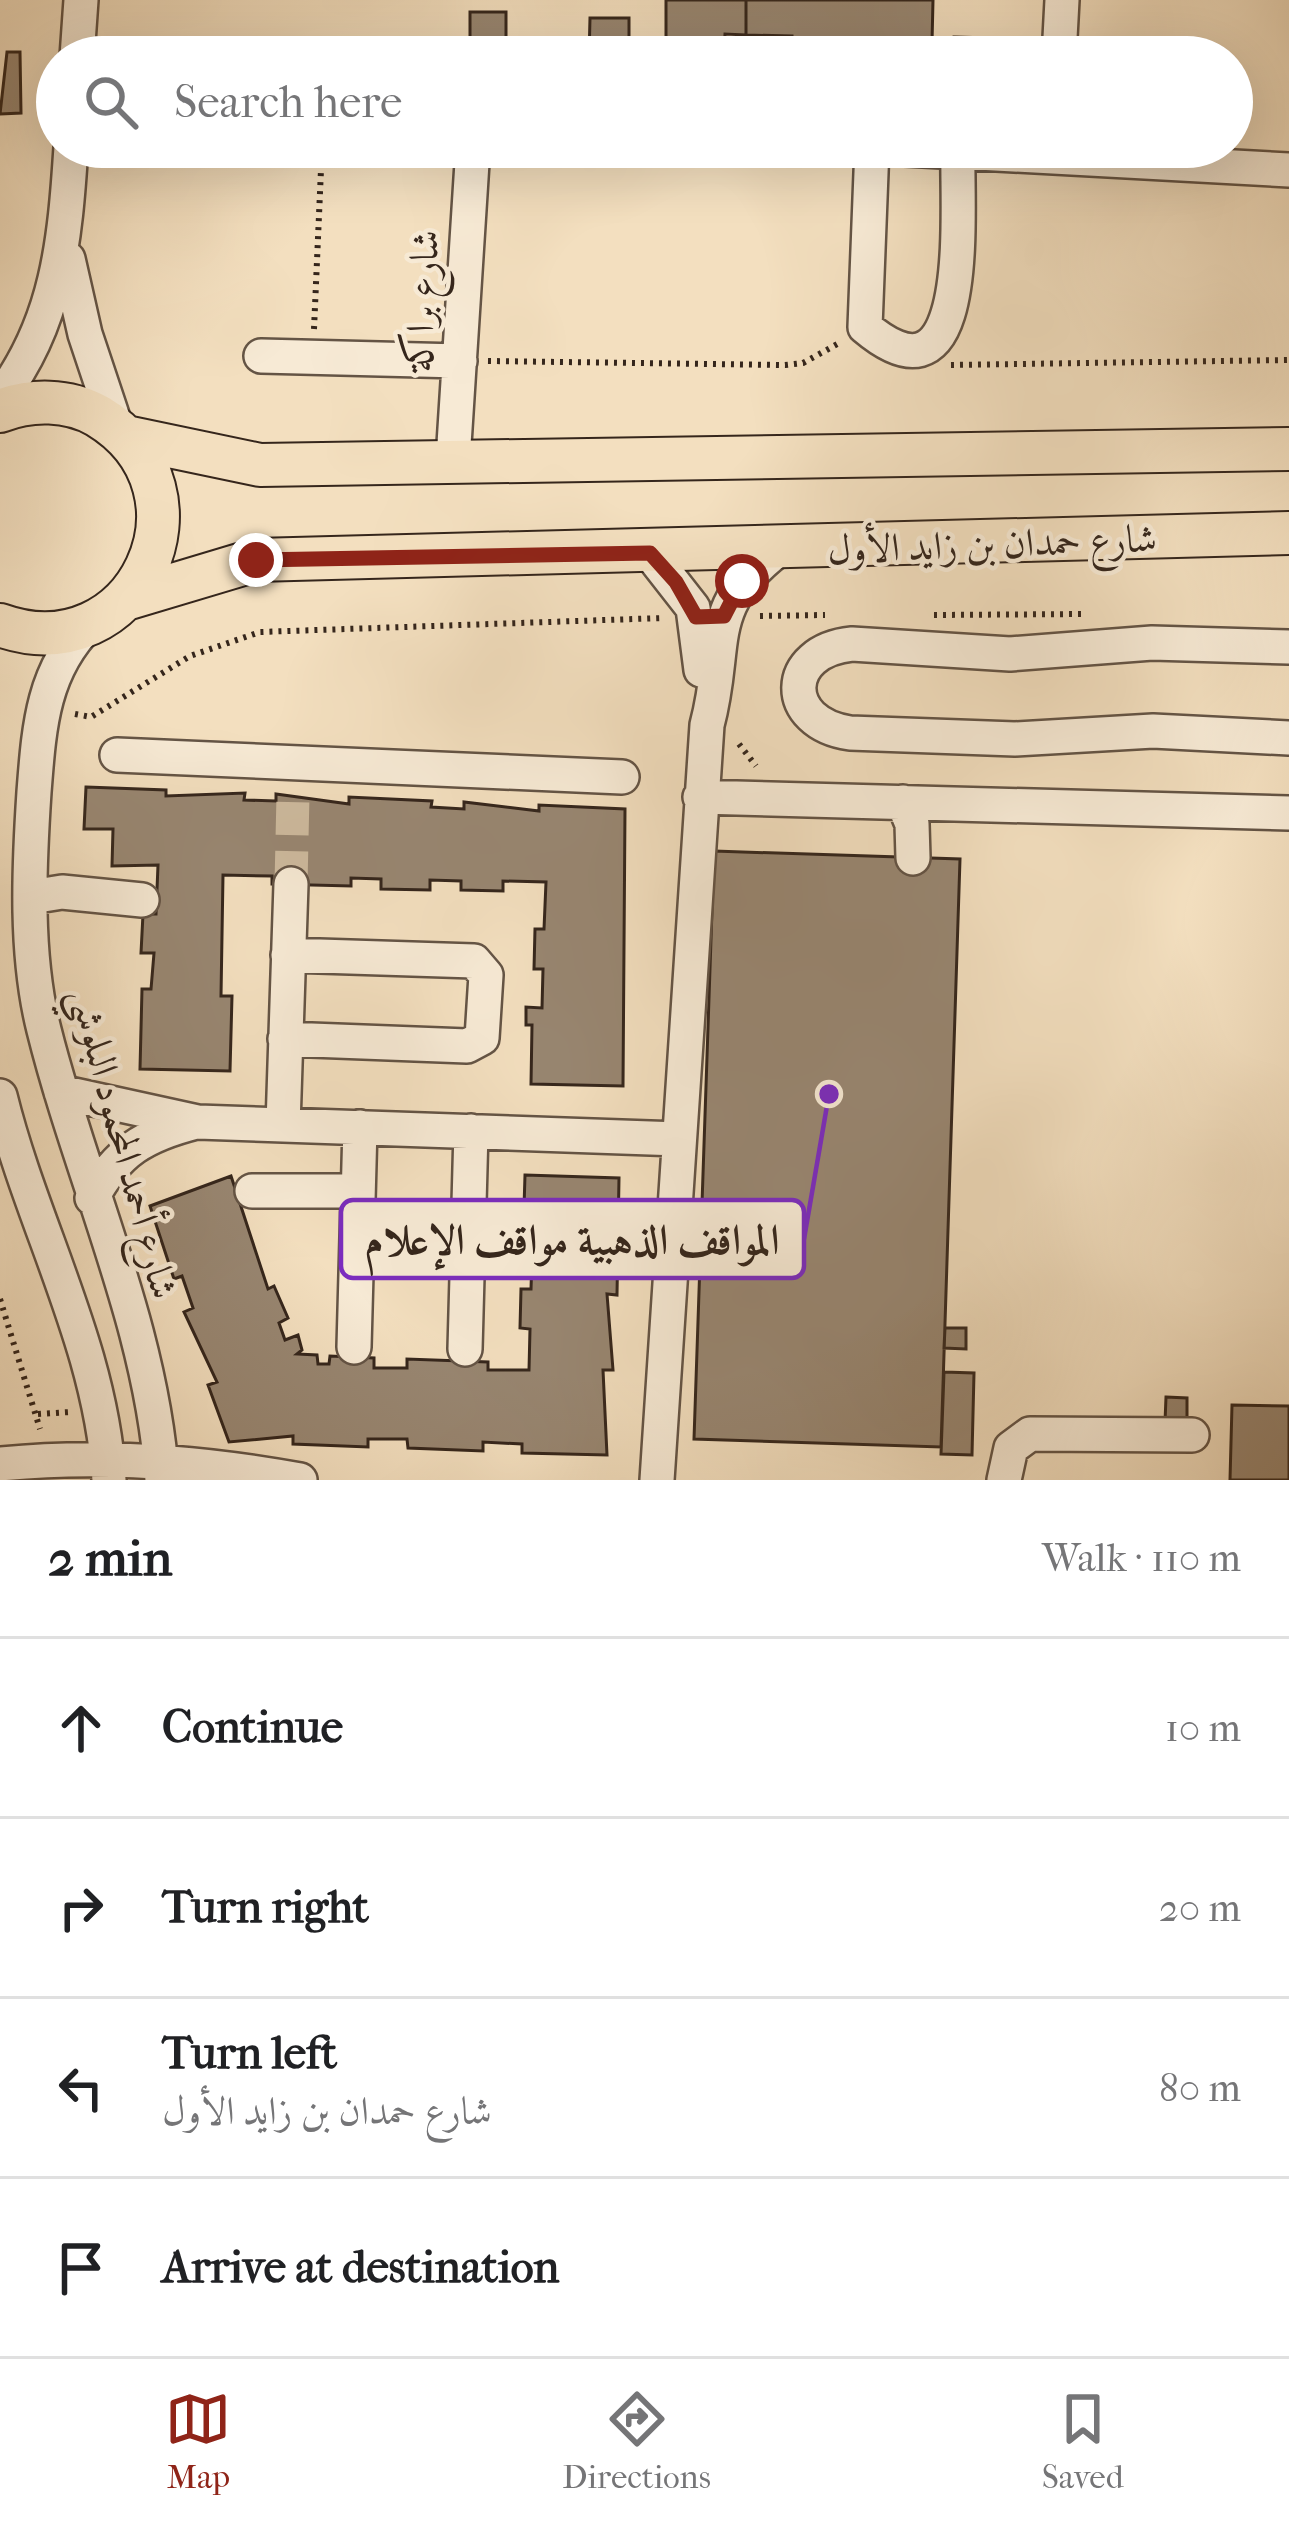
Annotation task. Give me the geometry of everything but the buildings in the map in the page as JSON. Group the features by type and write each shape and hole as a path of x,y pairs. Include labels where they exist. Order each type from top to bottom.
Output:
{"main road":[{"path":"0,411 54,402 87,410 121,432 260,465 1289,448"},
{"path":"0,625 33,634 89,624 125,599 147,570 158,536 158,500 147,466 121,432"},
{"name":"شارع حمدان بن زايد الأول","path":"125,599 256,560 1289,533"}],"street":[{"path":"78,36 81,0"},
{"path":"1060,36 1062,0"},
{"path":"1253,167 1289,170"},
{"path":"0,398 48,316 65,239 70,168"},
{"name":"شارع براكة","path":"453,460 471,168"},
{"path":"869,168 865,327 900,351 922,350 941,336 953,304 957,168"},
{"path":"65,239 85,334 121,432"},
{"path":"260,356 460,361"},
{"path":"657,1480 707,725 710,617 779,549"},
{"path":"650,553 710,617"},
{"name":"شارع أحمد المحمود البلوشي","path":"89,624 55,668 58,711 32,828 42,1024 151,1386 161,1471"},
{"path":"1289,647 1151,643 1010,654 852,644 826,647 806,663 798,687 805,712 825,730 850,733 1015,739 1154,730 1289,738"},
{"path":"117,755 294,779 622,777"},
{"path":"700,797 1289,813"},
{"path":"903,802 921,858 939,803"},
{"path":"283,1125 291,884"},
{"path":"32,897 62,892 142,900"},
{"path":"286,1040 473,1045 485,1026 486,975 474,962 288,955"},
{"path":"61,1092 198,1121 679,1139"},
{"path":"0,1096 28,1192 92,1368 108,1470"},
{"path":"92,1198 108,1167 133,1143 198,1121"},
{"path":"354,1347 360,1127"},
{"path":"465,1349 471,1131"},
{"path":"252,1191 358,1191"},
{"path":"1004,1480 1011,1448 1030,1434 1192,1435"},
{"path":"0,1464 42,1460 108,1470 300,1480"}],"path":[{"path":"313,356 321,168"},
{"path":"460,361 785,365 820,356 865,327"},
{"path":"922,350 946,365 977,367 1289,359"},
{"path":"912,615 1100,614"},
{"path":"58,711 91,717 190,656 260,632 841,615"},
{"path":"58,711 70,737"},
{"path":"0,1299 38,1414 42,1460"}],"tunnel":[{"path":"291,884 293,795"}],"place":[{"name":"المواقف الذهبية مواقف الإعلام","path":"829,1094"}],"route":[{"path":"256,560 650,553 686,595 696,617 724,616 742,581"}]}
